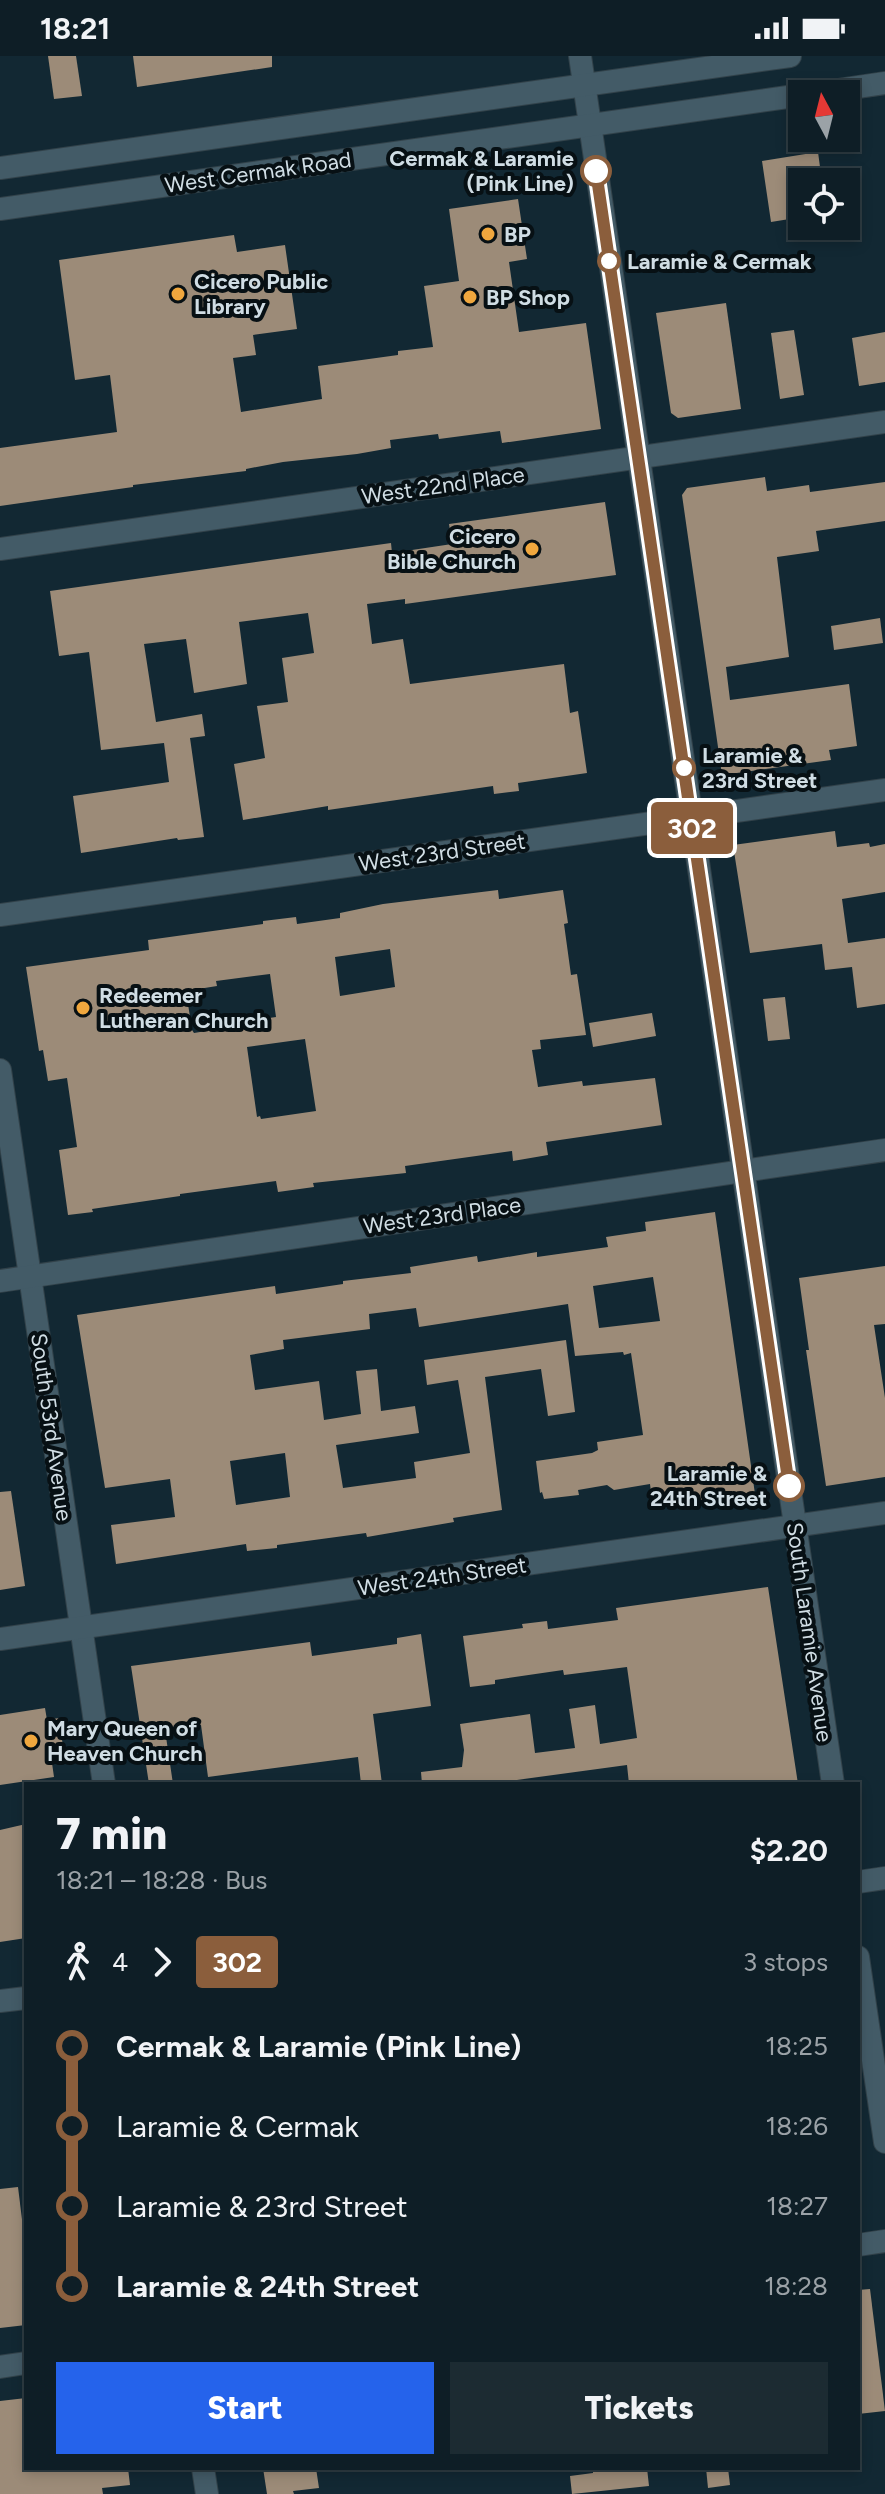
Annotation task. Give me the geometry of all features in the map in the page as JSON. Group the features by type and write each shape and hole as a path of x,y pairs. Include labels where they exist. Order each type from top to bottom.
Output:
{"street":[{"name":"South Laramie Avenue","path":"580,56 833,1782"},
{"name":"West Cermak Road","path":"0,168 790,56"},
{"path":"860,87 885,83"},
{"name":"West Cermak Road","path":"0,209 788,97"},
{"name":"West 22nd Place","path":"0,549 885,422"},
{"name":"West 23rd Street","path":"0,915 885,790"},
{"name":"South 53rd Avenue","path":"0,1070 104,1782"},
{"name":"West 23rd Place","path":"0,1281 885,1150"},
{"name":"West 24th Street","path":"0,1639 885,1513"},
{"path":"860,1882 885,1878"},
{"path":"860,1971 885,2142"},
{"path":"0,2001 24,1998"},
{"path":"860,2245 885,2241"},
{"path":"0,2367 24,2363"},
{"path":"203,2470 207,2494"}],"building":[{"path":"48,56 76,56 82,96 54,99"},
{"path":"133,56 272,56 272,67 137,87"},
{"path":"818,152 820,168 788,168 788,219 771,222 762,161"},
{"path":"518,199 527,259 509,262 519,332 586,323 601,429 502,443 500,431 439,439 438,434 390,440 391,448 357,454 283,462 246,471 0,506 0,448 117,432 110,375 75,380 59,260 234,235 237,252 285,245 297,329 253,335 256,355 233,358 241,412 322,399 318,366 433,347 424,286 459,281 449,209"},
{"path":"726,303 741,409 678,418 671,413 656,313"},
{"path":"794,330 804,395 780,399 771,333"},
{"path":"885,332 885,382 859,386 852,338"},
{"path":"765,477 767,491 809,485 810,492 885,482 885,521 816,531 819,551 777,557 789,657 726,667 730,700 849,684 857,746 829,750 831,760 722,775 682,495 687,488"},
{"path":"605,502 616,575 405,604 405,599 367,604 372,644 403,639 410,684 564,664 570,713 578,711 587,773 518,783 519,791 494,794 493,786 328,810 328,806 243,820 234,764 265,758 257,706 288,702 282,658 314,653 308,613 239,622 247,684 194,693 186,639 144,644 156,722 202,714 205,736 190,738 204,837 177,838 81,853 73,796 169,782 164,743 101,750 89,652 59,656 50,591 391,543 392,553 452,544 449,524"},
{"path":"880,618 883,643 834,650 831,626"},
{"path":"835,831 837,847 885,844 885,892 842,899 848,943 885,938 885,1004 857,1008 852,967 825,970 822,944 750,953 733,845"},
{"path":"498,890 499,899 563,890 571,975 577,974 586,1035 540,1040 541,1049 532,1050 538,1087 582,1081 583,1086 655,1078 662,1125 546,1142 548,1155 513,1161 512,1151 405,1166 406,1173 313,1183 314,1187 278,1192 276,1181 180,1194 68,1215 59,1150 77,1147 67,1078 48,1081 43,1050 39,1051 26,967 149,950 148,940 263,924 263,921 296,917 297,924 340,918 340,913 383,904","holes":["390,949 395,987 340,996 335,957","270,974 276,1017 194,1033 186,991 217,986 216,981","305,1039 316,1111 257,1117 247,1047"]},
{"path":"785,997 790,1039 768,1041 763,999"},
{"path":"652,1013 656,1036 593,1047 589,1023"},
{"path":"715,1212 755,1494 653,1508 650,1484 614,1490 607,1485 578,1490 579,1495 544,1499 540,1493 536,1461 592,1453 598,1450 597,1442 643,1435 631,1353 575,1356 568,1304 419,1327 416,1308 369,1314 370,1329 283,1340 284,1349 250,1355 255,1390 319,1381 324,1420 361,1414 356,1371 377,1369 381,1411 415,1406 419,1433 336,1445 343,1488 416,1478 414,1462 470,1453 458,1380 427,1385 424,1360 566,1340 575,1412 548,1416 541,1369 485,1377 502,1510 367,1537 366,1533 247,1551 246,1544 116,1564 111,1525 175,1517 170,1479 105,1488 77,1315 275,1286 276,1294 343,1284 343,1281 411,1273 410,1267 477,1256 478,1262 537,1252 537,1257 608,1247 606,1237 646,1231 645,1222","holes":["653,1277 660,1321 599,1328 593,1286","285,1453 290,1497 236,1505 230,1461"]},
{"path":"885,1266 885,1324 874,1325 885,1398 885,1477 826,1486 799,1278"},
{"path":"11,1491 25,1586 0,1590 0,1492"},
{"path":"768,1587 798,1782 629,1782 627,1765 502,1782 422,1782 421,1772 462,1767 464,1750 460,1724 530,1714 535,1753 575,1748 569,1709 595,1705 600,1744 637,1738 627,1667 564,1675 563,1670 470,1687 463,1636 523,1628 522,1624 547,1621 548,1629 618,1620 616,1608"},
{"path":"421,1634 431,1706 373,1714 382,1782 361,1782 358,1757 208,1777 201,1725 165,1730 173,1782 149,1782 131,1666 310,1642 312,1656 397,1644 397,1638"},
{"name":"Mary Queen of Heaven Church","path":"45,1708 47,1720 59,1718 65,1761 52,1763 54,1777 0,1785 0,1715"},
{"path":"24,1824 24,1938 0,1942 0,1830"},
{"path":"18,2187 24,2236 24,2325 0,2328 0,2189"},
{"path":"870,2289 885,2411 860,2414 860,2290"},
{"path":"24,2398 24,2470 128,2470 130,2485 102,2488 103,2494 0,2494 0,2401"},
{"path":"263,2470 316,2470 319,2488 293,2491 294,2494 267,2494"},
{"path":"593,2470 647,2470 649,2486 572,2494 570,2476 593,2473"},
{"path":"706,2470 728,2470 730,2485 708,2488"}],"bus line":[{"name":"302","path":"596,171 789,1486"}],"place":[{"name":"Cermak & Laramie (Pink Line)","path":"596,171"},
{"name":"BP","path":"488,234"},
{"name":"Laramie & Cermak","path":"609,261"},
{"name":"Cicero Public Library","path":"178,294"},
{"name":"BP Shop","path":"470,297"},
{"name":"Cicero Bible Church","path":"532,549"},
{"name":"Laramie & 23rd Street","path":"684,768"},
{"name":"Redeemer Lutheran Church","path":"83,1008"},
{"name":"Laramie & 24th Street","path":"789,1486"},
{"name":"Mary Queen of Heaven Church","path":"31,1741"}]}
